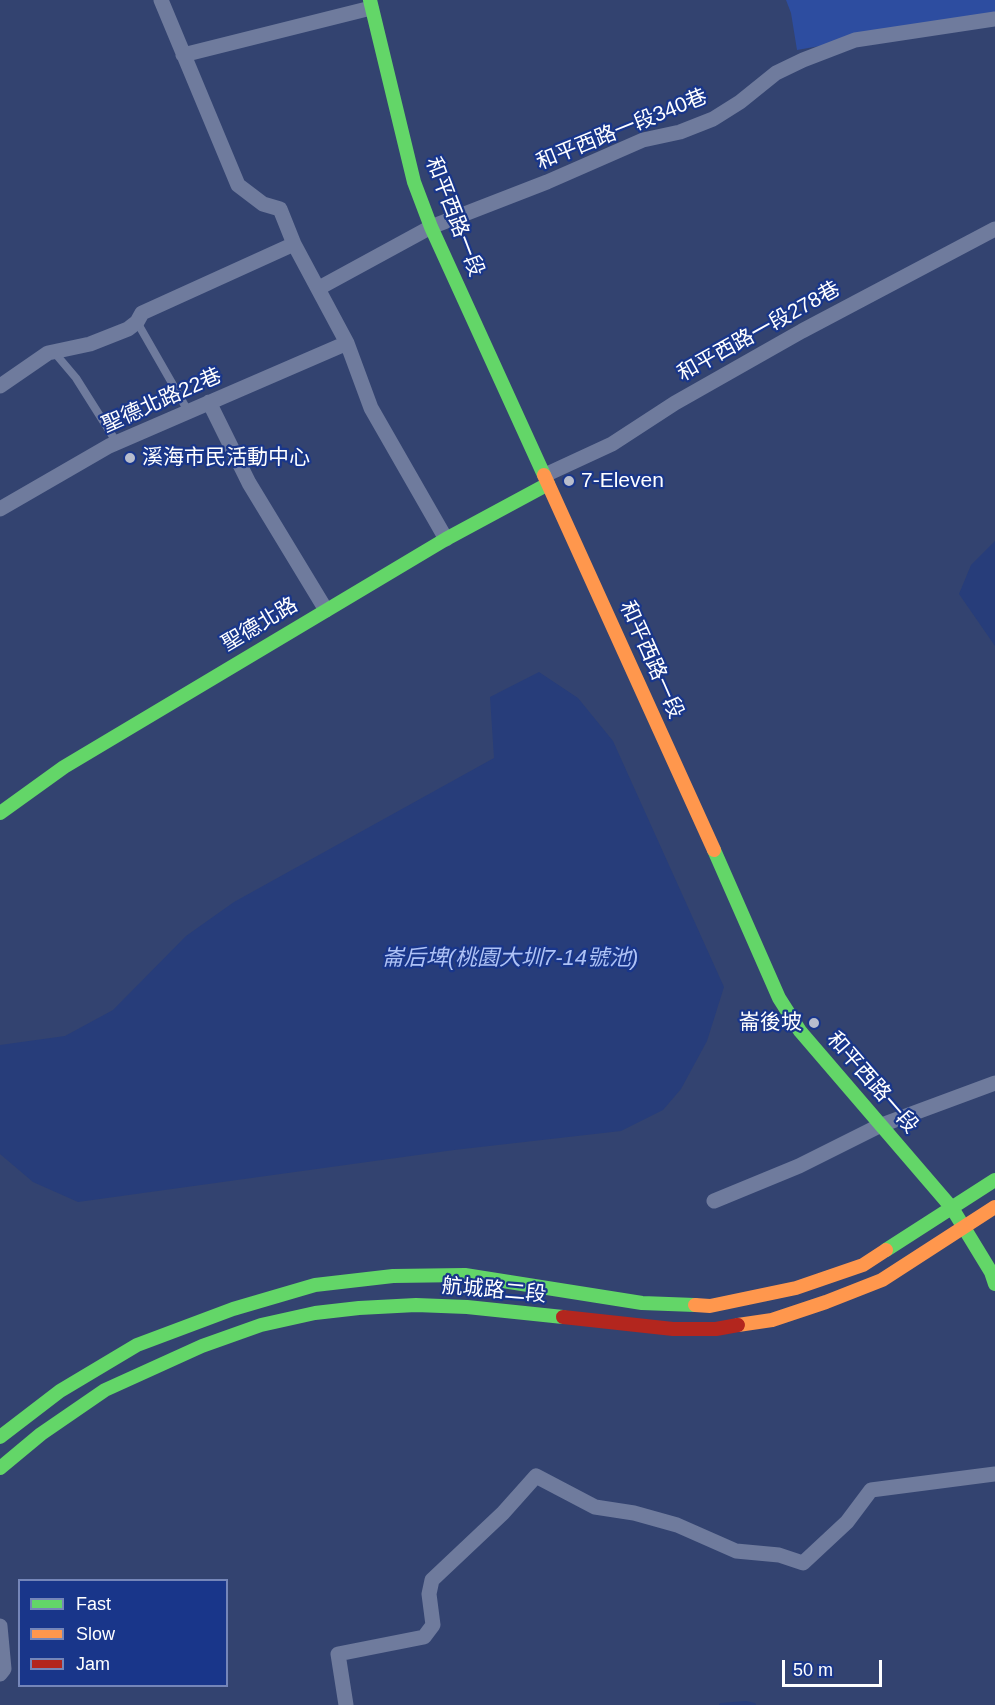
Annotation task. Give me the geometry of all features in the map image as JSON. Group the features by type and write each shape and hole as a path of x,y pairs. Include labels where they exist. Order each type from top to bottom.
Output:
{"street":[{"path":"161,0 238,185 263,204 280,209 294,244 347,344 370,408 446,539"},
{"path":"183,55 371,4"},
{"name":"和平西路一段","path":"371,4 414,182 431,227 779,998 800,1031 952,1208 992,1272 995,1284"},
{"name":"和平西路一段340巷","path":"318,288 431,227 547,182 643,140 680,132 713,119 740,102 776,73 855,40 895,32 995,19"},
{"name":"和平西路一段278巷","path":"546,479 612,444 675,403 802,331 995,229"},
{"path":"0,386 48,353 90,344 128,329 137,322 142,313 294,244"},
{"name":"聖德北路22巷","path":"0,509 117,443 347,344"},
{"path":"209,402 249,483 326,610"},
{"name":"聖德北路","path":"0,813 64,767 546,479"},
{"path":"714,1201 799,1166 880,1126 995,1083"},
{"name":"航城路二段","path":"0,1437 60,1391 137,1345 233,1309 315,1285 393,1276 465,1275 642,1303 710,1306 796,1288 863,1265 995,1180"},
{"name":"航城路二段","path":"0,1468 41,1434 105,1390 202,1346 261,1325 315,1313 416,1305 467,1307 673,1329 716,1329 771,1320 882,1280 995,1207"},
{"path":"346,1705 338,1654 424,1637 433,1625 429,1594 432,1580 503,1513 536,1476 595,1507 634,1513 677,1526 736,1551 779,1555 803,1563 847,1522 872,1490 995,1474"},
{"path":"0,1626 4,1670 0,1674"}],"lane":[{"path":"137,322 188,411"},
{"path":"54,352 76,378 117,443"}],"shaded area":[{"path":"786,0 995,0 995,15 797,50 791,13"}],"water":[{"path":"995,541 995,646 959,594 971,565"},
{"name":"崙后埤(桃園大圳7-14號池)","path":"539,672 578,698 613,741 724,987 707,1041 681,1089 663,1110 621,1131 454,1150 78,1202 33,1182 0,1154 0,1045 65,1036 113,1010 186,936 234,902 494,758 490,697"}],"waterway":[{"path":"721,1705 746,1703 754,1705"}],"traffic: fast":[{"path":"370,0 414,182 431,227 544,475"},
{"path":"0,813 64,767 446,539 548,484"},
{"path":"714,850 779,998 800,1031 952,1208 991,1272 995,1284"},
{"path":"886,1250 995,1180"},
{"path":"0,1437 60,1391 137,1345 233,1309 315,1285 393,1276 465,1275 642,1303 695,1305"},
{"path":"0,1468 41,1434 105,1390 202,1346 261,1325 315,1313 416,1305 467,1307 563,1317"}],"traffic: slow":[{"path":"544,475 714,850"},
{"path":"738,1325 772,1320 882,1280 995,1207"},
{"path":"695,1305 710,1306 796,1288 863,1265 886,1250"}],"traffic: jam":[{"path":"563,1317 673,1329 716,1329 738,1325"}],"place":[{"name":"溪海市民活動中心","path":"130,458"},
{"name":"7-Eleven","path":"569,481"},
{"name":"崙後坡","path":"814,1023"}]}
